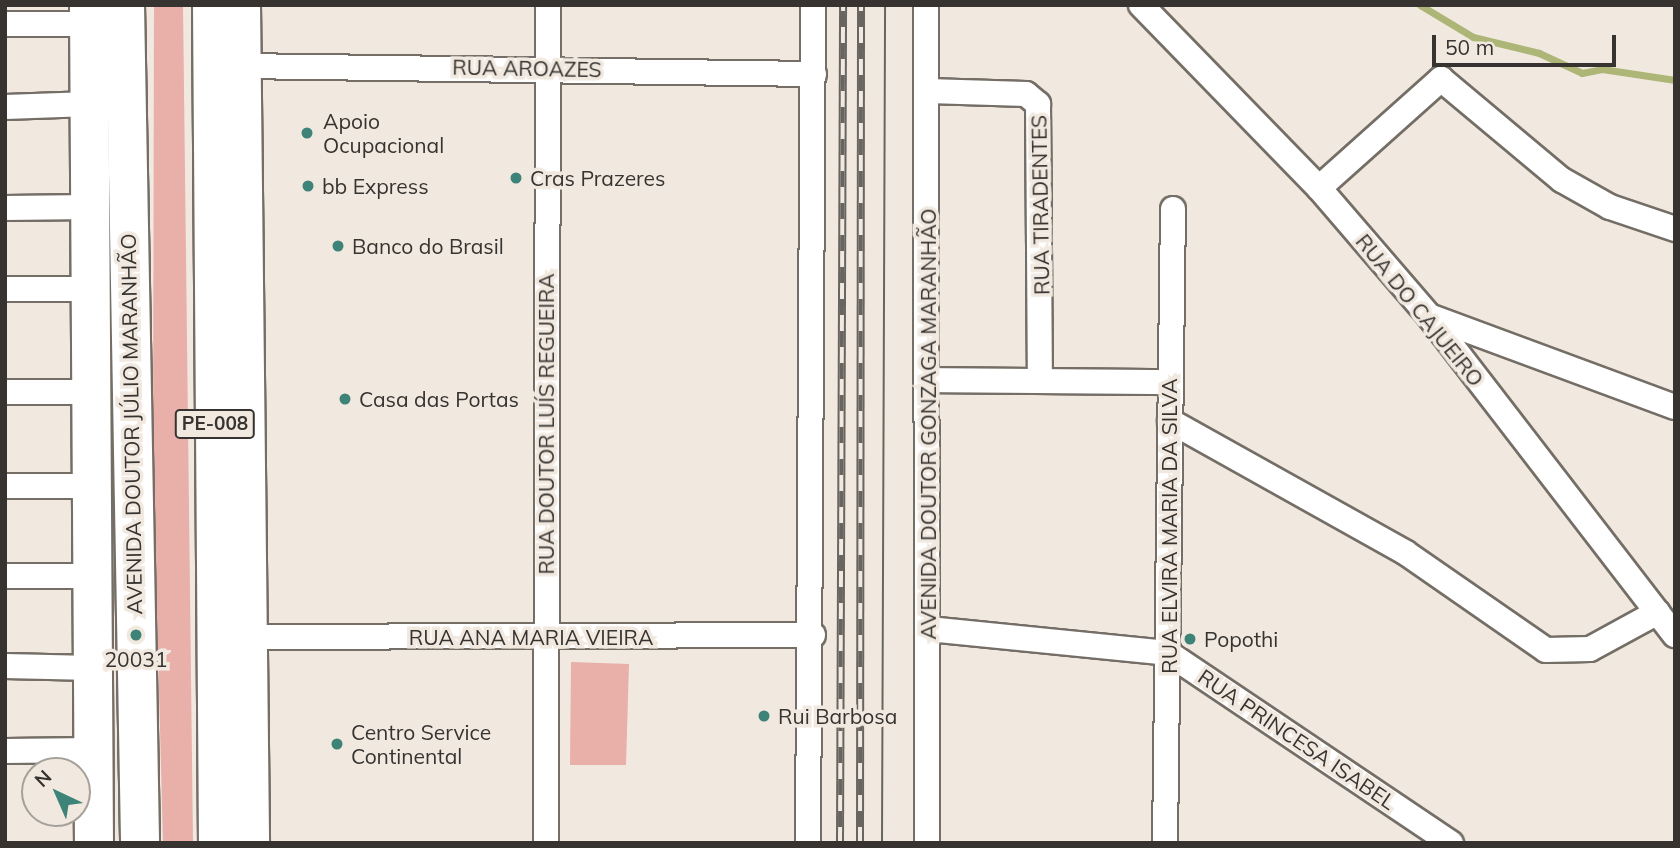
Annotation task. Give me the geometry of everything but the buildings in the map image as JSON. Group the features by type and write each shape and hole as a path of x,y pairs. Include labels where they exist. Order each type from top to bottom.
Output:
{"main road":[{"name":"AVENIDA DOUTOR JÚLIO MARANHÃO","path":"125,5 140,843"},
{"name":"PE-008","path":"212,5 218,843"},
{"path":"241,5 250,843"},
{"name":"AVENIDA DOUTOR JÚLIO MARANHÃO","path":"90,15 94,843"}],"street":[{"name":"RUA DOUTOR LUÍS REGUEIRA","path":"546,843 544,636 548,5"},
{"path":"808,843 813,635 813,5"},
{"name":"AVENIDA DOUTOR GONZAGA MARANHÃO","path":"926,5 931,380 927,843"},
{"name":"RUA DO CAJUEIRO","path":"1141,5 1319,188 1429,316 1675,635"},
{"path":"5,24 90,15"},
{"name":"RUA AROAZES","path":"240,66 549,68 814,74"},
{"path":"1319,188 1441,79 1562,180 1610,207 1675,229"},
{"name":"RUA TIRADENTES","path":"928,91 1026,94 1038,104 1040,379"},
{"path":"5,107 90,104"},
{"path":"5,208 91,207"},
{"name":"RUA ELVIRA MARIA DA SILVA","path":"1165,843 1173,209"},
{"path":"5,289 91,289"},
{"path":"1429,316 1672,398"},
{"path":"931,380 1169,382"},
{"path":"5,392 92,392"},
{"path":"1170,421 1406,553 1546,650 1590,649 1658,612"},
{"path":"5,486 92,486"},
{"path":"5,576 93,576"},
{"name":"RUA PRINCESA ISABEL","path":"929,629 1168,653 1451,843"},
{"name":"RUA ANA MARIA VIEIRA","path":"249,638 813,635"},
{"path":"5,666 93,668"},
{"path":"5,751 94,750"}],"shaded area":[{"path":"154,5 183,5 193,843 163,843 153,458"},
{"path":"571,662 629,664 626,765 570,765"}],"waterway":[{"path":"1420,5 1473,37 1539,53 1582,73 1602,69 1675,80"}],"tram line":[{"path":"882,843 885,5"}],"railway":[{"path":"840,843 843,5"},
{"path":"860,843 861,5"}],"place":[{"name":"Apoio Ocupacional","path":"307,133"},
{"name":"Cras Prazeres","path":"516,178"},
{"name":"bb Express","path":"308,186"},
{"name":"Banco do Brasil","path":"338,246"},
{"name":"Casa das Portas","path":"345,399"},
{"name":"20031","path":"136,635"},
{"name":"Popothi","path":"1190,639"},
{"name":"Rui Barbosa","path":"764,716"},
{"name":"Centro Service Continental","path":"337,744"}]}
